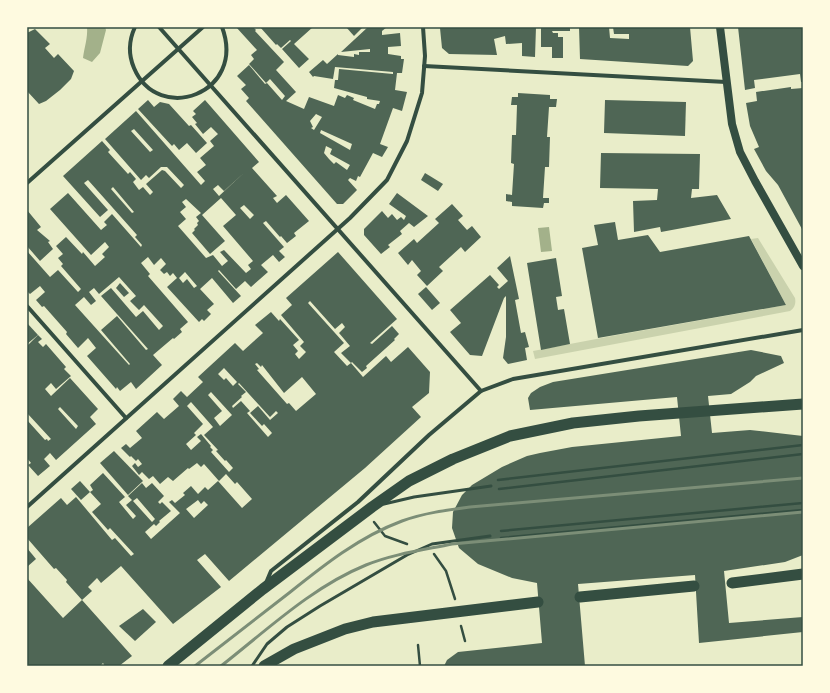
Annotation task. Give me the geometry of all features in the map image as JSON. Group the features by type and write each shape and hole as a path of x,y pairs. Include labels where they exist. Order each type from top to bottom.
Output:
{"highway":[{"path":"168,666 263,589 372,507 408,481 453,459 510,436 574,423 638,416 803,404"},
{"path":"732,583 803,574"},
{"path":"580,597 694,586"},
{"path":"264,666 294,650 345,629 373,622 458,613 538,602"}],"main road":[{"path":"720,27 732,124 740,152 803,266"}],"street":[{"path":"135,27 130,50 132,63 136,74 151,89 160,94 173,98 187,97 200,93 211,85 220,75 226,63 228,50 226,37 222,27"},
{"path":"159,27 481,391"},
{"path":"27,183 203,27"},
{"path":"27,507 338,228 371,198 387,180 407,141 422,93 425,56 422,27"},
{"path":"424,66 726,82"},
{"path":"27,306 126,418"},
{"path":"263,589 271,571 358,502 429,435 481,391 513,379 544,373 728,344 803,330"}],"lane":[{"path":"372,507 414,497 491,486"},
{"path":"252,666 267,644 287,627 385,568 432,544 490,536"}],"path":[{"path":"498,480 803,445"},
{"path":"499,489 803,454"},
{"path":"501,531 803,503"},
{"path":"501,538 803,510"},
{"path":"397,541 433,553 446,571 458,613"},
{"path":"418,645 420,666"}],"shaded area":[{"path":"87,27 105,27 106,30 100,53 92,62 83,58"},
{"path":"549,227 552,251 541,252 538,228"},
{"path":"758,238 795,298 795,305 790,311 535,359 533,351 786,305 751,239"}],"building":[{"path":"236,27 253,27 284,62 276,70 296,92 286,101 304,109 309,97 334,106 338,95 345,98 347,95 354,98 353,100 375,109 380,101 367,99 367,97 334,88 335,80 338,80 339,69 393,74 393,72 335,67 333,79 313,77 309,72 323,60 327,64 338,54 354,57 354,54 359,55 359,52 370,52 370,49 341,52 368,27 387,27 382,31 382,35 400,33 401,46 388,47 388,54 401,56 401,59 404,59 402,73 397,73 395,90 407,92 402,111 393,108 380,144 388,147 382,157 373,153 360,177 358,176 356,181 350,178 348,180 357,190 343,204 337,204 246,101 249,98 241,89 246,85 237,76 249,65 265,84 267,83 282,100 285,96 270,79 266,83 249,64 254,59 251,55 257,50","holes":["316,114 322,117 314,130 311,128 313,127 310,121","321,130 352,144 350,150 320,133","326,146 332,149 330,154 350,165 347,170 336,162 334,164 324,153"]},
{"path":"260,27 313,27 294,44 309,59 299,68 282,49 291,41 290,40 281,48 277,44 276,45"},
{"path":"346,27 361,27 362,28 354,36"},
{"path":"536,27 535,57 522,56 522,43 506,44 505,36 494,39 497,55 449,54 442,48 440,28"},
{"path":"541,27 570,27 570,31 552,31 553,33 558,33 558,37 563,37 563,58 552,58 552,47 541,47"},
{"path":"579,27 609,27 610,38 629,39 629,34 614,34 613,27 690,27 693,61 688,66 580,59"},
{"path":"738,27 803,27 803,82 801,82 800,74 754,80 755,88 745,90"},
{"path":"35,29 50,44 45,48 54,58 58,54 74,71 71,79 60,90 46,101 39,104 27,91 27,33"},
{"path":"791,87 791,89 803,88 803,231 778,185 766,171 754,149 759,147 750,126 746,103 757,101 756,92"},
{"path":"518,93 550,95 550,99 557,99 556,107 549,107 547,137 550,137 549,167 545,167 543,198 549,198 549,203 544,203 543,208 512,206 512,202 506,201 506,194 512,195 514,164 511,163 512,135 516,135 517,105 511,105 512,97 518,97"},
{"path":"148,100 154,107 160,102 169,104 207,143 196,153 187,143 179,150 174,144 172,146 138,109"},
{"path":"205,100 259,162 252,168 277,196 273,198 277,203 286,195 309,221 294,233 296,236 287,243 266,221 263,223 284,247 279,251 285,257 279,262 273,255 261,265 268,272 251,287 245,281 236,289 219,270 218,271 241,296 233,303 212,278 200,289 214,304 207,310 211,314 204,321 202,319 199,322 167,287 177,278 173,273 170,276 167,272 164,274 160,270 166,264 161,258 154,265 148,257 141,263 150,274 148,276 188,322 180,329 182,332 153,355 162,365 136,389 131,382 120,391 117,387 116,389 87,356 96,348 88,338 78,348 66,334 67,332 44,306 42,307 36,300 45,292 40,286 30,294 27,291 27,251 50,277 58,270 78,292 81,289 61,266 63,264 58,258 63,254 56,246 66,237 82,254 83,252 95,266 105,257 102,254 109,247 105,242 91,255 50,209 68,193 101,230 107,225 104,222 112,214 141,247 142,245 135,237 137,235 88,180 84,183 108,210 100,217 63,176 102,141 110,150 108,152 128,174 130,172 136,179 133,182 139,190 143,187 150,195 153,192 146,184 162,170 165,171 181,188 184,185 167,167 161,167 149,178 146,175 141,180 105,139 136,111 201,185 205,181 197,172 206,165 200,158 214,146 210,141 218,134 211,127 203,134 195,124 197,123 192,117 196,114 193,111","holes":["134,129 153,150 150,152 131,131","246,171 219,196 213,189 218,185 224,191","113,187 134,212 132,213 111,189","221,198 236,215 223,226 253,261 248,265 251,269 246,273 224,250 220,252 228,261 222,266 213,255 206,258 178,226 186,219 180,212 186,207 182,202 186,199 201,213 196,217 199,221 192,233 210,254 225,241 202,215","244,205 254,215 250,219 240,208","185,272 197,286 194,288 187,279 183,283 179,278","119,277 136,296 130,301 139,310 144,305 163,326 159,330 143,311 136,317 111,288 101,296 148,349 146,350 117,316 101,330 130,364 129,365 75,305 84,297 91,305 96,301 89,292 94,288 99,294"]},
{"path":"605,100 686,102 685,136 604,133"},
{"path":"601,153 700,154 699,189 692,189 691,198 717,195 731,219 661,232 660,227 634,232 633,201 657,200 658,189 600,188"},
{"path":"425,173 443,184 438,191 421,180"},
{"path":"397,193 428,216 414,227 409,223 400,231 402,234 388,245 390,247 381,254 364,235 364,229 382,211 388,218 392,214 397,220 401,217 404,220 406,216 389,204"},
{"path":"452,204 463,216 458,220 467,230 472,226 481,237 465,252 461,247 439,267 443,271 427,286 417,275 421,271 412,260 408,265 398,253 414,239 417,243 439,223 435,219"},
{"path":"27,210 41,227 37,230 50,241 48,242 53,249 40,261 27,246"},
{"path":"615,222 618,240 648,235 660,252 749,236 786,305 598,338 582,248 598,245 594,225"},
{"path":"338,252 397,319 370,343 372,344 392,326 399,334 394,339 395,340 366,366 367,368 362,372 352,362 351,363 363,377 386,356 391,362 408,347 430,372 429,393 412,407 421,417 365,468 229,581 205,554 197,560 221,587 173,624 121,566 101,583 97,578 88,587 92,591 82,600 66,582 67,580 56,568 54,569 27,538 27,528 61,498 67,505 76,497 112,540 115,538 131,556 134,554 110,528 108,530 92,512 101,504 90,492 93,490 90,485 103,473 125,497 119,502 133,519 136,516 126,505 132,500 128,496 142,483 146,488 152,483 164,496 158,502 160,504 162,502 171,511 159,521 160,522 156,526 154,524 145,532 151,539 180,513 169,502 172,500 175,503 185,495 183,493 191,486 198,494 205,487 208,490 218,481 242,508 252,499 237,482 235,484 226,474 219,481 204,464 201,467 197,463 189,469 188,468 173,481 168,477 160,484 153,476 149,479 142,472 139,475 132,466 135,463 138,467 142,464 138,459 136,461 131,456 130,457 121,448 126,444 130,448 142,438 136,431 157,412 164,419 179,406 173,399 181,391 187,397 203,382 198,377 235,343 243,351 263,333 255,325 271,312 279,321 280,319 299,340 293,345 298,351 295,354 299,359 306,352 300,346 304,342 281,315 292,305 286,298","holes":["310,301 335,329 342,323 345,327 339,333 350,346 341,353 351,363 347,366 334,352 344,343 308,303","257,363 261,367 262,365 284,393 302,377 316,394 296,411 289,403 287,404 257,370 259,369 255,364","224,368 237,382 233,386 226,378 224,380 218,374","239,383 270,417 276,411 278,413 270,420 258,406 250,413 262,426 264,424 272,433 268,437 247,413 250,411 241,401 233,408 232,406 246,392 238,384","211,392 232,415 220,426 214,418 222,411 208,395","191,402 213,427 204,435 218,450 216,451 233,468 229,472 211,452 213,450 210,447 211,446 201,434 197,437 201,441 191,450 186,444 196,435 194,433 203,424 187,406","137,498 155,519 152,522 133,501","198,500 201,504 204,501 208,505 194,518 186,509"]},
{"path":"510,256 519,299 515,300 521,333 525,332 529,347 525,348 527,360 508,364 503,358 506,337 506,296 482,356 470,355 450,332 461,323 450,310 490,275 499,285 497,287 499,289 508,281 497,268"},
{"path":"556,258 562,296 556,297 558,310 564,309 570,344 541,350 527,263"},
{"path":"120,283 129,293 124,297 116,288"},
{"path":"426,287 440,303 432,310 418,294"},
{"path":"27,323 38,335 27,344"},
{"path":"38,335 42,339 38,342 43,347 46,344 66,367 64,369 71,376 56,389 51,383 45,389 51,396 70,378 98,409 90,417 96,424 56,460 50,453 44,459 50,466 38,476 28,465 31,463 27,458 27,420 45,440 47,439 48,441 51,439 27,413 27,346","holes":["60,407 78,426 76,429 58,409"]},
{"path":"751,350 781,356 784,363 756,376 750,382 731,394 708,396 712,433 750,430 803,436 803,555 785,562 724,571 729,623 803,617 803,632 699,643 695,575 578,584 585,666 444,666 447,660 458,652 542,643 537,583 512,578 478,564 459,548 452,528 453,512 462,495 472,485 502,467 527,456 572,447 681,436 677,397 530,410 528,398 531,393 540,387 553,382"},
{"path":"114,451 143,481 128,495 100,463"},
{"path":"80,481 90,492 81,500 71,489"},
{"path":"27,548 36,559 27,567"},
{"path":"27,578 63,618 82,600 132,656 119,666 105,666 103,663 100,666 27,666"},
{"path":"143,609 156,622 135,641 119,626"}],"railway":[{"path":"195,666 342,552 371,535 410,518 436,512 470,507 803,478"},
{"path":"221,666 290,610 327,585 346,574 387,558 452,544 803,512"}]}
